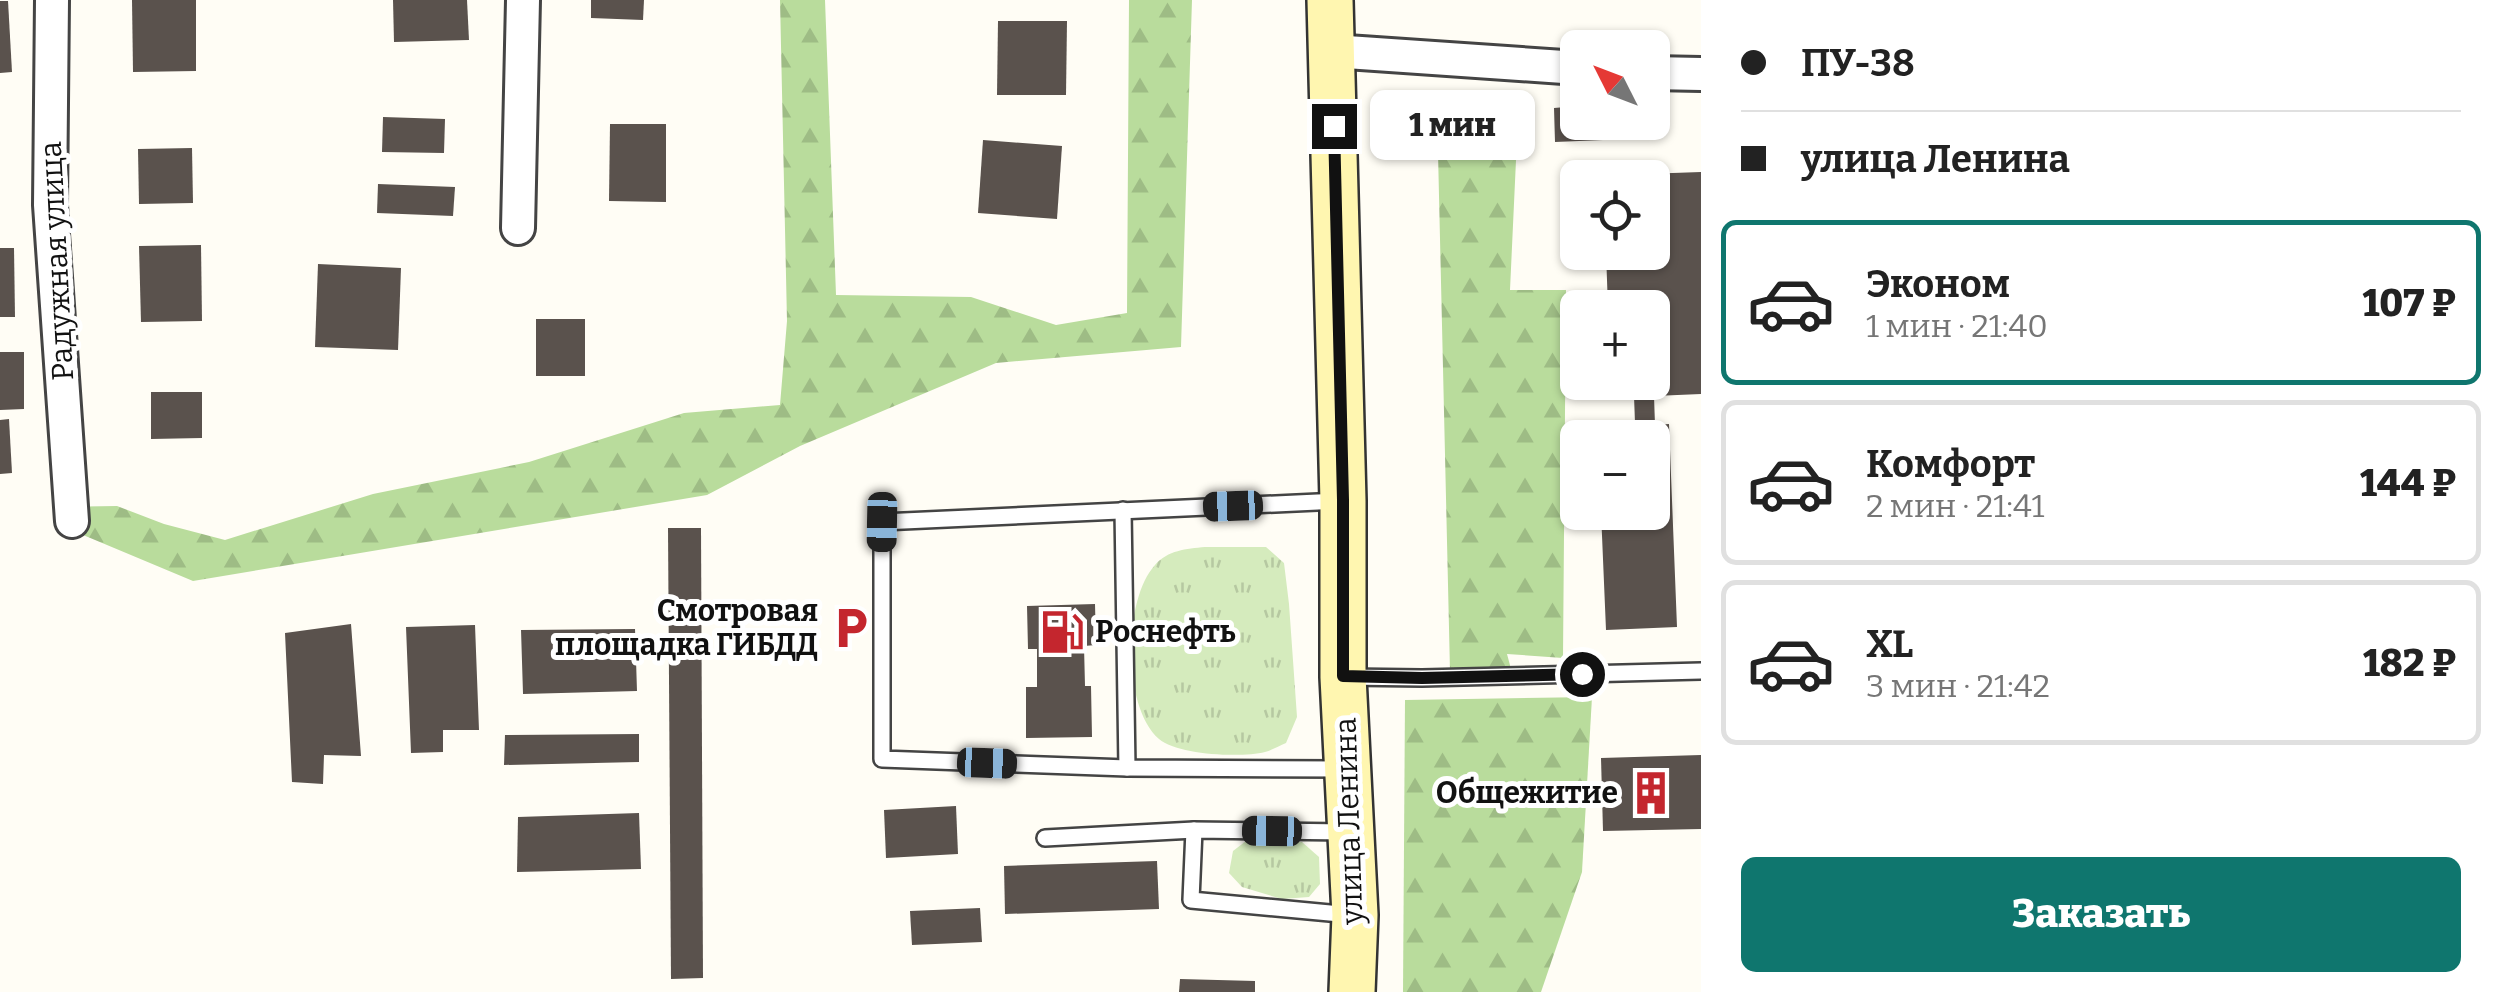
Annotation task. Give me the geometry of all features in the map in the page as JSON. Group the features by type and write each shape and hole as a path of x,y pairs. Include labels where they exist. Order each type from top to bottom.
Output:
{"main road":[{"name":"улица Ленина","path":"1330,0 1343,500 1343,676 1355,915 1352,992"}],"street":[{"name":"Радужная улица","path":"52,0 50,205 72,521"},
{"path":"518,228 523,0"},
{"path":"1332,51 1560,67"}],"lane":[{"path":"1343,500 882,522 882,759 1127,768 1347,770"},
{"path":"1124,510 1127,768"},
{"path":"1343,676 1422,678 1701,671"},
{"path":"1045,838 1194,830 1351,832"},
{"path":"1194,830 1191,900 1355,915"}],"green space":[{"path":"780,0 825,0 836,295 971,297 1056,325 1127,313 1129,0 1192,0 1181,347 996,363 800,446 707,495 193,581 64,527 52,507 117,506 164,524 225,540 373,494 529,462 684,413 780,405 787,321"},
{"path":"1437,109 1453,118 1518,117 1510,290 1560,290 1560,400 1565,400 1565,420 1560,420 1563,658 1507,654 1511,669 1450,671"},
{"path":"1205,547 1266,547 1284,563 1297,717 1286,743 1265,752 1210,754 1180,749 1159,739 1138,703 1133,679 1132,627 1144,581 1166,556"},
{"path":"1592,697 1582,872 1541,992 1403,992 1405,700"},
{"path":"1246,841 1302,842 1319,857 1320,884 1309,897 1282,899 1242,887 1229,873 1233,851"}],"building":[{"path":"132,0 196,0 196,71 133,72"},
{"path":"393,0 467,0 469,40 394,42"},
{"path":"591,0 644,0 643,20 591,18"},
{"path":"0,1 8,1 12,72 0,73"},
{"path":"998,21 1067,21 1066,95 997,95"},
{"path":"1554,108 1560,108 1560,140 1603,140 1555,142"},
{"path":"383,117 445,119 444,153 382,152"},
{"path":"610,124 666,124 666,202 609,201"},
{"path":"983,140 1062,146 1057,219 978,213"},
{"path":"192,148 193,203 139,204 138,149"},
{"path":"1701,172 1701,394 1670,395 1670,290 1607,290 1607,270 1670,270 1670,173"},
{"path":"378,184 455,187 453,216 377,213"},
{"path":"201,245 202,321 141,322 139,246"},
{"path":"0,248 14,248 15,317 0,317"},
{"path":"318,264 401,268 398,350 315,347"},
{"path":"536,319 585,319 585,376 536,376"},
{"path":"0,352 24,352 24,409 0,410"},
{"path":"151,392 202,392 202,438 151,439"},
{"path":"1634,400 1654,400 1655,420 1635,420"},
{"path":"9,419 12,473 0,474 0,420"},
{"path":"1670,449 1677,627 1606,630 1602,530 1670,530"},
{"path":"668,528 701,528 703,978 671,979"},
{"path":"1095,604 1096,645 1084,646 1085,686 1091,686 1092,737 1026,738 1026,687 1037,687 1037,649 1028,649 1027,606"},
{"path":"351,624 361,756 324,755 323,784 292,782 285,633"},
{"path":"475,625 479,730 443,730 443,752 411,753 406,627"},
{"path":"635,629 637,691 523,694 521,630"},
{"path":"639,734 639,762 504,765 505,735"},
{"name":"Общежитие","path":"1701,755 1701,829 1603,831 1601,758"},
{"path":"956,806 958,854 886,858 884,810"},
{"path":"639,813 641,869 517,872 518,817"},
{"path":"1157,861 1159,909 1005,914 1004,866"},
{"path":"980,908 982,942 912,945 910,911"},
{"path":"1180,979 1255,981 1255,992 1179,992"}],"place":[{"name":"Смотровая площадка ГИБДД","path":"851,628"},
{"name":"Роснефть","path":"1062,632"},
{"name":"Общежитие","path":"1651,793"}],"route":[{"path":"1334,126 1343,676 1582,674"}]}
